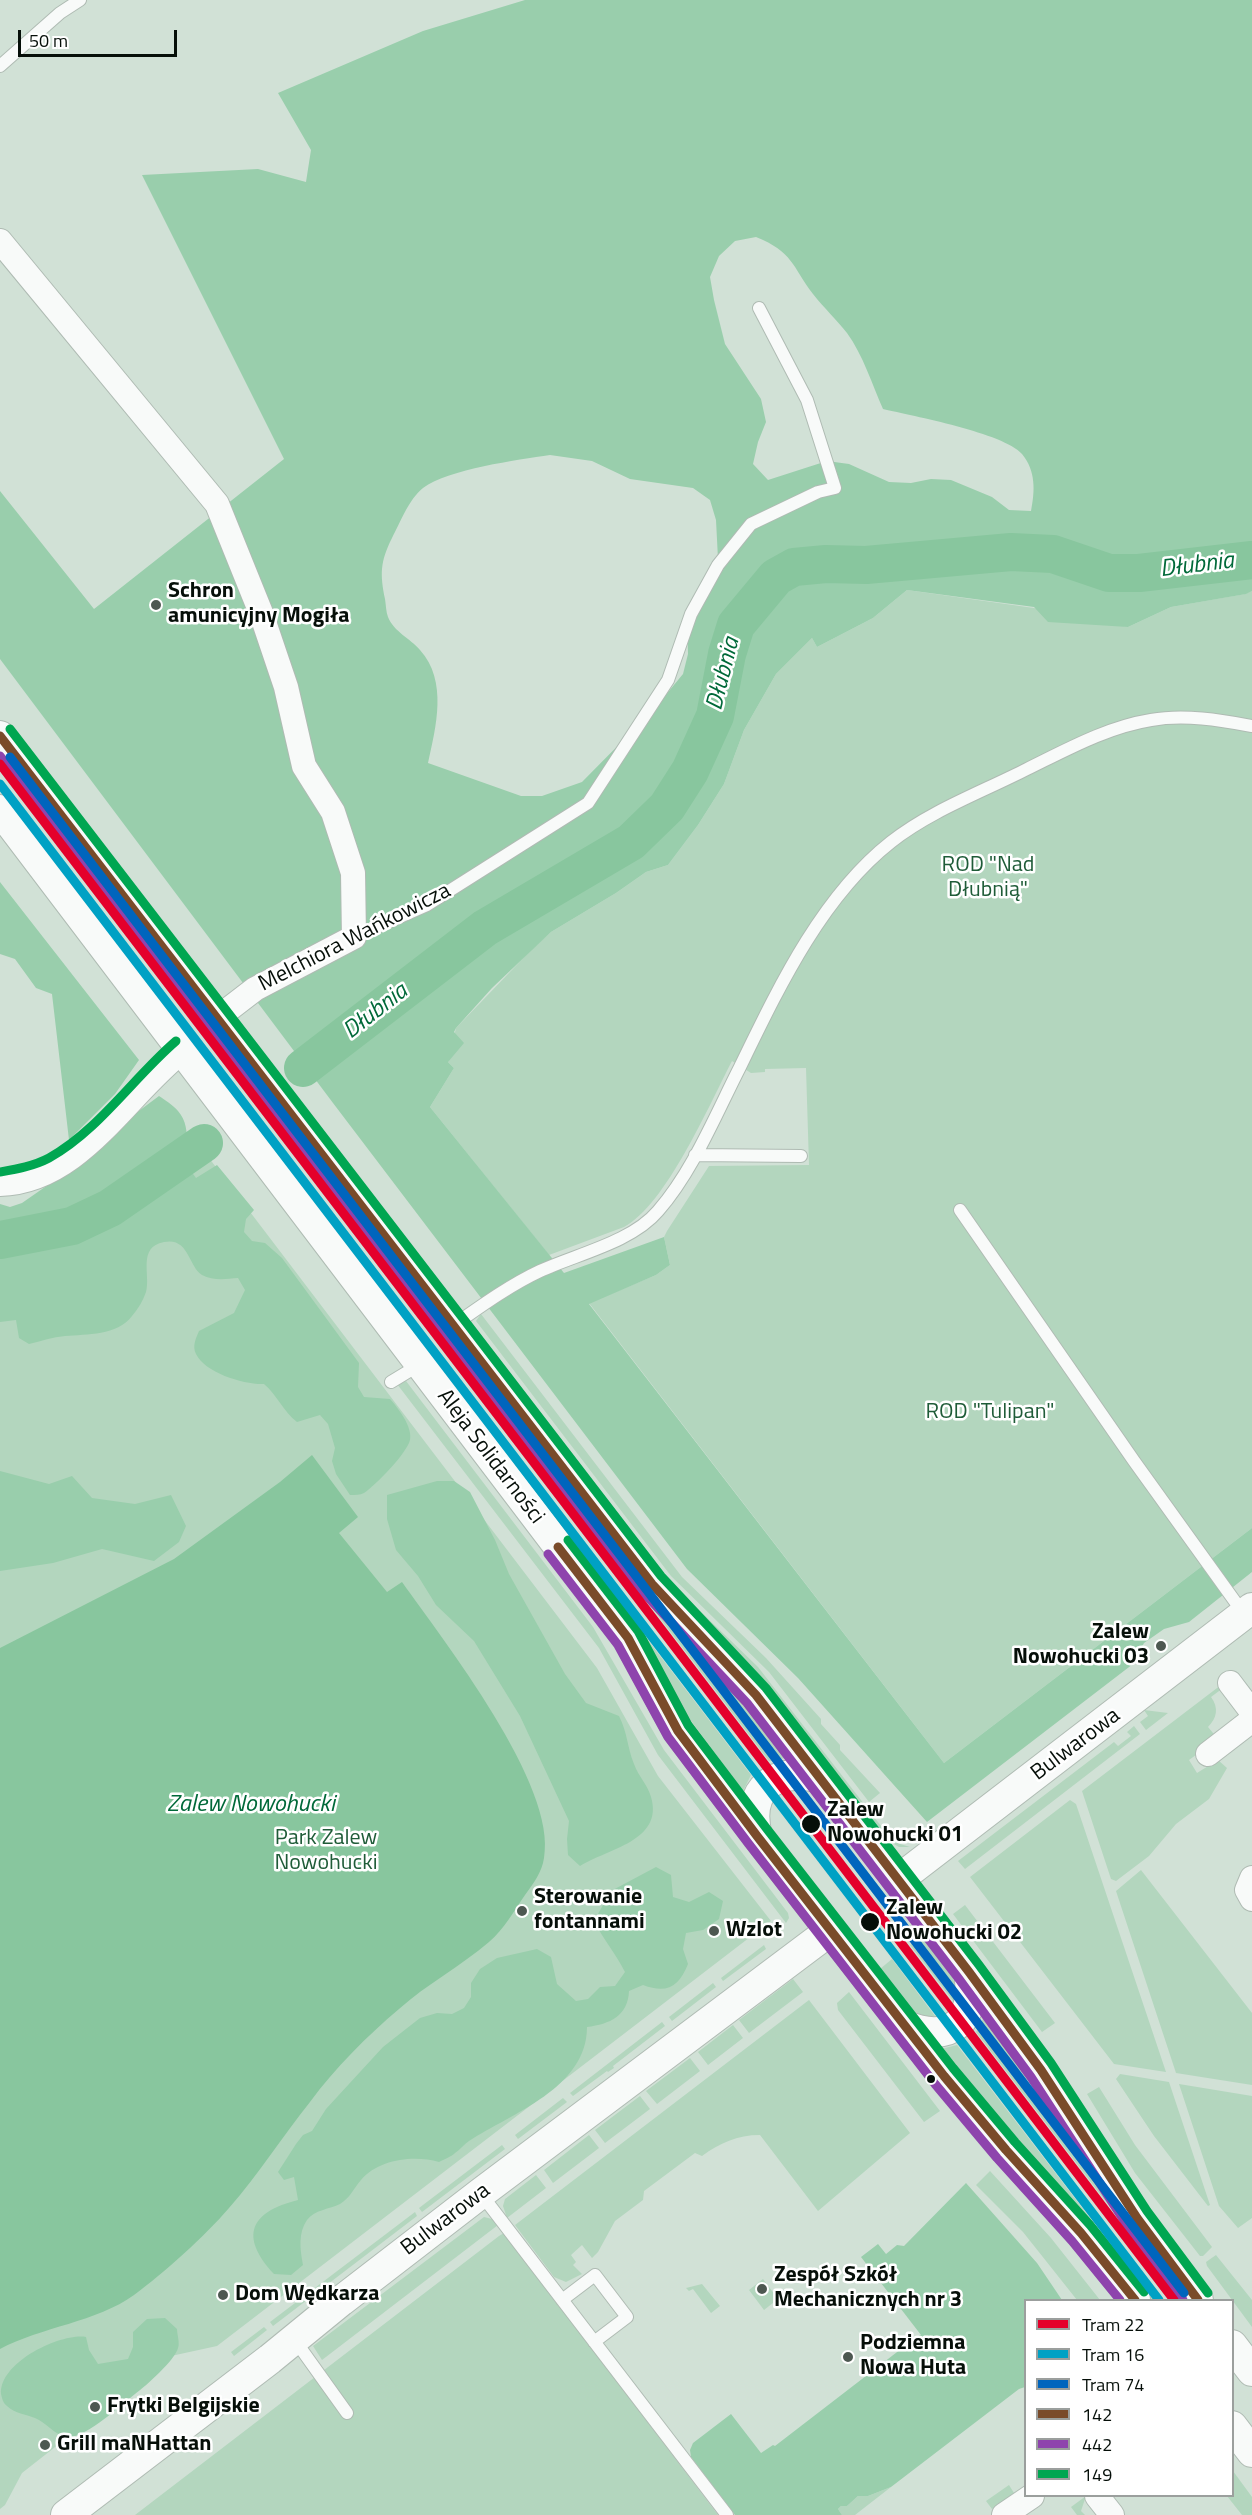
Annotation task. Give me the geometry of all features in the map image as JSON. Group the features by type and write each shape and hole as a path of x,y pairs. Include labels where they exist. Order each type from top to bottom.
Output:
{"street":[{"path":"0,241 217,504 261,613 286,687 304,766 333,812 353,873 354,937"},
{"path":"0,736 652,1584 756,1695 969,1971 1041,2070 1137,2218 1197,2299"},
{"name":"Aleja Solidarności","path":"0,810 628,1638 678,1731 757,1836 982,2123 1082,2234 1133,2299"},
{"name":"Melchiora Wańkowicza","path":"216,1019 255,989 354,937"},
{"path":"0,1184 27,1180 54,1169 86,1147 157,1072 184,1050"},
{"name":"Bulwarowa","path":"898,1880 1248,1611"},
{"path":"1230,1683 1252,1712"},
{"path":"1208,1754 1252,1720"},
{"path":"757,1836 754,1807 766,1786 781,1776 793,1773 821,1778"},
{"path":"1252,1878 1247,1890 1252,1899"},
{"name":"Bulwarowa","path":"66,2515 481,2193 831,1930"},
{"path":"904,2025 935,2033 956,2025 964,2015 969,2001 971,1992 969,1971"},
{"path":"1234,2346 1252,2371"},
{"path":"1234,2427 1252,2452"},
{"path":"1004,2515 1031,2497"},
{"path":"1098,2497 1112,2515"}],"lane":[{"path":"0,66 60,13 80,0"},
{"name":"Melchiora Wańkowicza","path":"354,937 427,905 588,803 668,680 691,614 718,565 751,524 818,492 835,488 807,400 759,308"},
{"path":"454,1325 538,1272 639,1229 658,1212 695,1155 769,1011 824,912 852,880 891,842 930,818 1032,767 1118,728 1153,719 1197,718 1252,726"},
{"path":"695,1155 801,1156"},
{"path":"960,1210 1134,1461 1248,1611"},
{"path":"391,1382 419,1365"},
{"path":"481,2193 727,2515"},
{"path":"562,2301 595,2275 602,2283 627,2318 594,2342"},
{"path":"294,2339 347,2413"}],"green space":[{"path":"907,590 1034,608 1128,627 1171,607 1252,591 1252,1528 944,1763 589,1303 656,1275 670,1265 664,1237 709,1166 809,1165 806,1068 765,1069 765,1072 751,1073 732,1061 671,1176 640,1215 624,1227 549,1255 430,1107 454,1068 448,1062 456,1028 533,948 551,932 646,872 668,865 698,825 724,784 744,730 776,674 812,638 817,647 873,618"},
{"path":"286,1129 727,1680 786,1758 769,1761"},
{"name":"Park Zalew Nowohucki","path":"190,1133 597,1668 658,1776 771,1921 217,2346 171,2356 22,2473 5,2505 0,2509 0,1249 79,1223"},
{"path":"281,1160 751,1775 743,1791 686,1714"},
{"path":"481,1314 682,1577 766,1658 821,1719 821,1724 840,1745 840,1750 880,1793 869,1802 769,1672 671,1576 476,1321"},
{"path":"473,1325 668,1580 758,1667 888,1835 897,1843 910,1847 899,1847 885,1839 764,1680 677,1592 472,1327"},
{"path":"406,1381 593,1627 664,1750 788,1913 789,1918 786,1923 658,1755 599,1648 397,1384"},
{"path":"1221,1685 1223,1688 1211,1697 1216,1713 1208,1727 1218,1739 1189,1760 1197,1773 1218,1760 1227,1768 1209,1799 1176,1824 1149,1856 1116,1881 1111,1879 1082,1791"},
{"path":"1144,1710 1168,1713 1146,1730 1140,1722 1148,1716"},
{"path":"1134,1726 1140,1734 965,1869 958,1861 1114,1742 1118,1746 1131,1736 1127,1732"},
{"path":"1070,1800 1076,1804 1166,2072 1114,2064 970,1877"},
{"path":"1141,1870 1252,2013 1252,2085 1176,2073 1116,1891"},
{"path":"965,1905 1055,2023 1042,2032 953,1914"},
{"path":"922,1936 952,1975 956,1993 954,2002 910,1945"},
{"path":"764,1945 766,1949 723,1981 721,1978"},
{"path":"892,1959 935,2016 917,2013 896,1993 880,1969"},
{"path":"793,1979 803,1992 749,2033 739,2020"},
{"path":"713,1983 716,1987 672,2021 669,2017"},
{"path":"849,1992 940,2111 924,2122 838,2010 837,2003"},
{"path":"809,2000 910,2133 818,2211 760,2135 744,2136 729,2141 702,2156 695,2153 644,2191 643,2200 615,2221 598,2252 592,2258 582,2245 571,2255 576,2262 573,2265 582,2274 566,2282 554,2277 515,2225"},
{"path":"984,2017 1046,2101 1100,2190 1183,2299 1180,2299 976,2032"},
{"path":"662,2022 665,2026 613,2066 614,2068 573,2096 570,2093"},
{"path":"733,2025 743,2038 708,2065 698,2052"},
{"path":"957,2045 1152,2299 1148,2299 995,2119 941,2049"},
{"path":"690,2058 700,2071 657,2104 646,2091"},
{"path":"1120,2074 1169,2082 1210,2205 1208,2206 1154,2136 1116,2079"},
{"path":"1179,2084 1252,2096 1252,2218 1238,2228 1219,2206"},
{"path":"1099,2087 1135,2145 1212,2247 1203,2256 1200,2256 1135,2173 1087,2094"},
{"path":"640,2096 650,2109 605,2143 595,2130"},
{"path":"563,2098 567,2102 518,2139 515,2135"},
{"path":"589,2135 599,2148 553,2183 544,2170"},
{"path":"502,2145 505,2149 422,2212 419,2208"},
{"path":"990,2171 1051,2238 1099,2299 1076,2299 1023,2232 976,2185"},
{"path":"536,2175 546,2188 507,2218 503,2206 505,2199"},
{"path":"415,2212 417,2216 273,2326 270,2322"},
{"path":"484,2217 492,2219 498,2225 322,2360 313,2346"},
{"path":"504,2233 718,2515 135,2515 499,2236"},
{"path":"1216,2255 1252,2300 1252,2327 1234,2303 1234,2299 1231,2299 1207,2266 1206,2262"},
{"path":"763,2279 778,2299 764,2310 749,2290"},
{"path":"702,2284 720,2306 711,2313 693,2289 689,2291 686,2288"},
{"path":"264,2327 267,2330 234,2356 231,2352"},
{"path":"1234,2472 1252,2497 1252,2515 1242,2515 1228,2497 1234,2497"},
{"path":"1009,2485 1014,2493 992,2509 986,2501"},
{"path":"891,2487 855,2515 842,2515 838,2509 841,2506 847,2506 858,2496 868,2496"},
{"path":"1086,2497 1081,2511 1085,2515 1077,2515 1071,2507"}],"shaded area":[{"path":"525,0 1252,0 1252,591 1171,607 1128,627 1048,622 1034,607 907,590 873,618 817,647 812,638 776,674 744,730 724,784 698,825 668,865 646,872 551,932 492,988 456,1028 454,1032 464,1043 448,1062 454,1068 430,1107 564,1273 664,1237 670,1265 656,1275 589,1304 944,1763 1252,1528 1252,1572 1189,1622 1164,1629 1144,1643 1133,1664 927,1822 798,1678 687,1569 0,659 0,491 94,609 284,459 142,175 258,169 306,182 311,150 278,93 423,31","holes":["756,237 785,254 813,294 847,333 863,360 883,409 978,432 1012,446 1022,454 1032,474 1031,511 1009,510 992,497 951,480 889,482 849,464 827,461 768,480 753,464 766,422 761,399 725,344 710,277 719,256 735,241","550,455 592,461 630,479 693,488 710,500 716,520 718,559 687,614 688,654 683,674 655,708 582,782 542,796 521,796 428,763 436,720 437,690 434,676 429,662 420,650 394,627 388,617 382,568 388,546 402,518 413,498 423,488 435,481 466,471"]},
{"path":"0,882 139,1060 115,1094 69,1140 52,994 36,988 15,959 0,954"},
{"path":"159,1096 174,1107 183,1119 186,1127 189,1162 196,1178 217,1165 254,1210 246,1219 244,1232 252,1241 265,1243 282,1258 359,1363 358,1387 364,1397 390,1399 401,1412 409,1429 408,1446 390,1469 364,1493 350,1495 336,1474 332,1461 335,1448 328,1424 320,1415 297,1422 264,1384 226,1376 201,1361 194,1348 199,1331 234,1313 245,1290 238,1278 215,1279 202,1275 179,1244 164,1242 150,1250 145,1295 126,1323 110,1331 47,1339 29,1344 19,1338 16,1320 0,1322 0,1204 10,1207 22,1203 90,1155 108,1134"},
{"path":"0,1471 49,1484 72,1476 92,1498 135,1504 171,1495 186,1526 179,1542 154,1561 102,1549 53,1563 0,1571"},
{"path":"437,1481 454,1481 470,1492 495,1540 509,1574 565,1674 586,1703 619,1716 634,1764 650,1793 653,1812 649,1824 641,1834 630,1842 580,1866 568,1855 569,1821 520,1716 474,1641 436,1605 418,1576 396,1550 387,1519 387,1495"},
{"path":"656,1867 671,1875 673,1897 689,1902 709,1892 723,1901 719,1919 703,1930 686,1933 683,1949 688,1964 681,1978 665,1988 651,1988 643,1985 629,1991 628,2000 621,2013 603,2024 587,2027 584,2048 575,2067 561,2082 525,2109 469,2141 452,2156 439,2162 419,2159 397,2160 368,2173 343,2202 318,2212 307,2220 301,2236 303,2265 291,2275 274,2274 256,2248 254,2237 255,2227 269,2211 298,2200 294,2177 284,2180 278,2172 303,2135 312,2131 326,2109 383,2047 420,2018 437,2013 452,2014 464,2008 471,1997 471,1983 480,1969 497,1958 537,1949 551,1957 557,1984 576,2001 588,1999 600,1987 615,1986 625,1972 594,1921 611,1891"},
{"path":"966,2183 1037,2263 1061,2299 1024,2299 1024,2387 891,2487 868,2496 858,2496 847,2506 841,2506 838,2509 842,2515 735,2515 691,2457 690,2450 693,2443 731,2414 761,2453 775,2446 901,2349 900,2347 913,2337 921,2335 861,2257 878,2244 886,2254 897,2245 904,2246"},
{"path":"165,2318 177,2329 179,2346 172,2359 140,2390 83,2433 75,2436 62,2436 39,2420 14,2411 4,2402 1,2394 3,2382 21,2360 34,2352 62,2340 86,2337 89,2350 98,2364 128,2359 133,2347 133,2332 147,2319"}],"water":[{"name":"Zalew Nowohucki","path":"312,1455 358,1517 339,1533 387,1592 402,1582 469,1676 516,1754 533,1793 544,1828 544,1858 541,1868 513,1913 494,1937 410,2000 352,2053 320,2089 229,2208 171,2265 134,2295 103,2312 16,2341 0,2349 0,1648 174,1559 280,1482"}],"waterway":[{"name":"Dłubnia","path":"303,1068 485,928 631,842 667,807 690,771 715,716 727,654 736,625 776,577 794,567 826,564 866,565 1011,552 1053,554 1109,573 1139,573 1252,560"},
{"name":"Dłubnia","path":"0,1240 72,1226 110,1208 204,1143"}],"tram line":[{"name":"74","path":"10,757 1184,2293"},
{"name":"22","path":"0,764 1173,2299"},
{"name":"16","path":"0,784 1158,2299"}],"transit line":[{"name":"149","path":"10,729 661,1576 766,1688 979,1965 1051,2063 1147,2211 1208,2293"},
{"name":"142","path":"0,736 652,1584 756,1695 969,1972 1041,2070 1137,2218 1197,2299"},
{"name":"442","path":"0,756 642,1591 747,1703 959,1979 1031,2077 1127,2225 1182,2299"},
{"name":"149","path":"0,1172 37,1163 67,1146 100,1118 176,1041"},
{"name":"149","path":"568,1540 638,1631 688,1725 767,1829 953,2068 1015,2142 1090,2225 1144,2292"},
{"name":"142","path":"558,1547 628,1638 678,1731 757,1836 944,2076 1006,2150 1081,2233 1134,2299"},
{"name":"442","path":"548,1554 618,1645 668,1737 748,1843 935,2084 997,2158 1072,2241 1119,2299"}],"place":[{"name":"Schron amunicyjny Mogiła","path":"156,605"},
{"name":"Zalew Nowohucki 03","path":"1161,1646"},
{"name":"Zalew Nowohucki 01","path":"811,1824"},
{"name":"Sterowanie fontannami","path":"522,1911"},
{"name":"Zalew Nowohucki 02","path":"870,1922"},
{"name":"Wzlot","path":"714,1931"},
{"name":"Zespół Szkół Mechanicznych nr 3","path":"762,2289"},
{"name":"Dom Wędkarza","path":"223,2295"},
{"name":"Podziemna Nowa Huta","path":"848,2357"},
{"name":"Frytki Belgijskie","path":"95,2407"},
{"name":"Grill maNHattan","path":"45,2445"}],"park label":[{"name":"ROD \"Nad Dłubnią\"","path":"988,878"},
{"name":"ROD \"Tulipan\"","path":"990,1413"}]}
